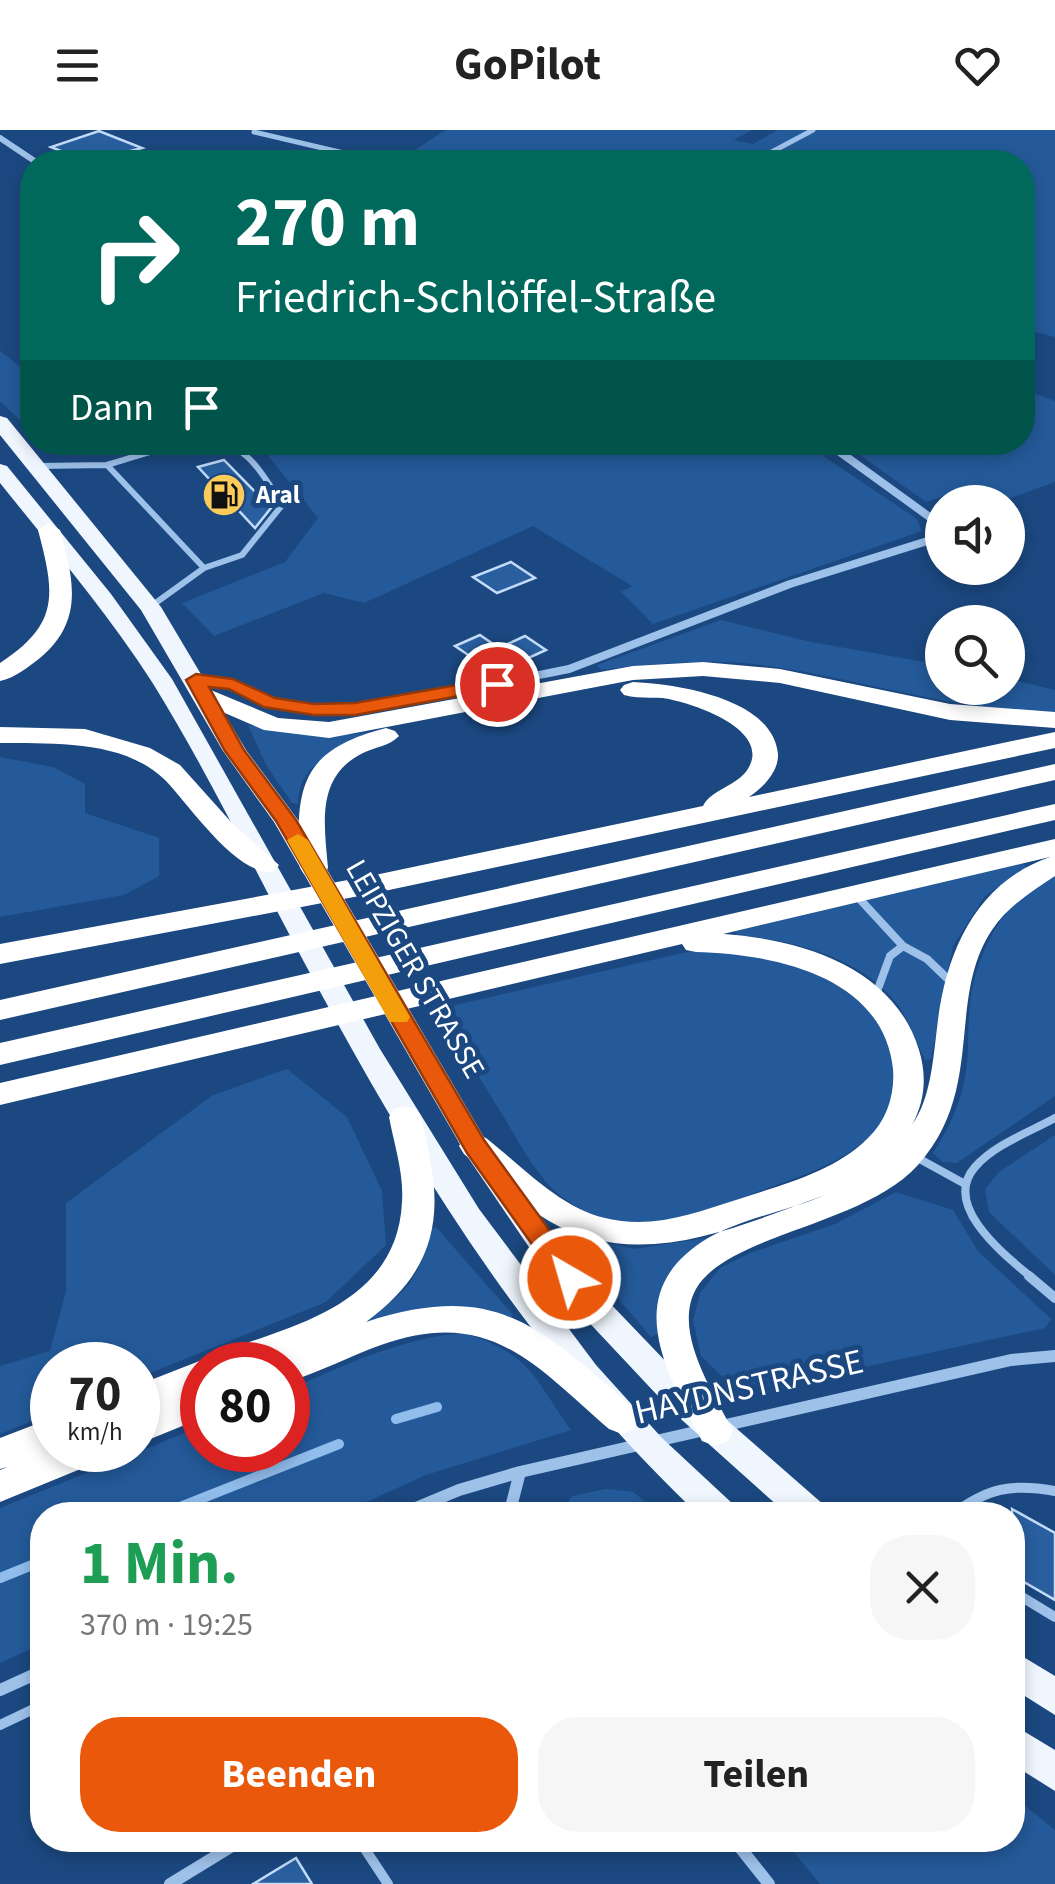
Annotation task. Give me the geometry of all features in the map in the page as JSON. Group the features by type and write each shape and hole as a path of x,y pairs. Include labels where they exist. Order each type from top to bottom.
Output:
{"highway":[{"name":"LEIPZIGER STRASSE","path":"0,422 20,445"},
{"name":"LEIPZIGER STRASSE","path":"28,455 150,607 235,751 286,820 476,1146 548,1251 593,1306 751,1465 796,1502"},
{"path":"0,470 114,611 162,681 456,1205 501,1269 622,1419"},
{"path":"0,674 40,645 63,607 65,583 49,530"},
{"path":"201,688 273,725 329,730 633,673 703,669 780,676 950,712 1055,720"},
{"path":"314,868 311,792 324,769 348,750 396,734 624,690 657,690 706,699 745,720 761,739 763,761 752,782 729,799 681,821"},
{"path":"0,736 64,734 141,754 171,771 222,829 268,871"},
{"path":"1,954 374,884 1055,740"},
{"path":"0,1010 1055,772"},
{"path":"0,1054 1055,812"},
{"path":"0,1094 1055,847"},
{"path":"700,1411 674,1347 670,1319 676,1292 694,1266 722,1246 856,1194 910,1153 937,1105 956,987 969,942 990,911 1026,881 1055,864"},
{"path":"476,1146 571,1218 626,1234 686,1230 812,1186 859,1163 892,1132 902,1115 910,1077 908,1058 895,1028 874,1001 830,970 772,948 728,942 633,945"},
{"path":"279,1342 374,1302 398,1279 414,1250 420,1197 406,1117"},
{"path":"310,1359 394,1324 432,1317 472,1318 513,1332 531,1342 622,1419 707,1502"},
{"path":"0,1454 30,1442"},
{"path":"0,1486 34,1472"},
{"path":"1025,1676 1055,1698"},
{"path":"1025,1750 1055,1772"}],"street":[{"path":"843,455 925,516"},
{"path":"201,688 233,684 270,703 314,710 355,709 569,670 790,584 925,542"},
{"name":"HAYDNSTRASSE","path":"430,1502 520,1472 1011,1360 1055,1356"},
{"path":"512,1502 520,1472"},
{"path":"0,1690 30,1677"},
{"path":"170,1884 222,1852"},
{"path":"744,1852 769,1884"}],"lane":[{"path":"776,150 813,130"},
{"path":"256,131 332,150"},
{"path":"38,466 107,464 148,455"},
{"path":"150,607 204,568 242,555 283,504 244,455"},
{"path":"107,464 204,568"},
{"path":"854,892 903,946 927,960 956,987"},
{"path":"874,1001 881,973 890,956 903,946"},
{"path":"1055,1118 974,1167 965,1184 964,1203 977,1226 1055,1298"},
{"path":"910,1153 965,1184"},
{"path":"970,1502 986,1491 1012,1483 1055,1492"},
{"path":"1025,1598 1055,1617"},
{"path":"0,1726 30,1711"},
{"path":"367,1852 388,1884"}],"shaded area":[{"path":"446,130 752,130 734,140 753,144 778,130 1055,130 1055,337 1035,332 1035,150 415,150"},
{"path":"0,351 20,366 20,420 0,401"},
{"path":"1035,394 1055,401 1055,482 1025,493 1025,485 925,485 925,501 860,455 1035,455"},
{"path":"268,455 822,455 917,519 922,531 653,624 621,592 632,586 533,526 364,603 324,593 214,636 182,603 285,562 318,518"},
{"path":"721,620 811,642 925,662 925,697 754,664 689,662 601,670 597,665"},
{"path":"1025,683 1055,690 1055,713 970,705 1025,705"},
{"path":"248,725 322,737 383,731 341,748 316,764 300,788 298,804 292,803 266,765"},
{"path":"0,757 53,767 85,784 85,813 159,838 159,876 124,895 0,917"},
{"path":"1020,861 1027,867 985,896 953,946 931,1059 925,1060 897,1004 865,974 824,954 780,941 737,935 733,929"},
{"path":"1055,872 1055,1096 957,1163 943,1162 933,1153 962,1091 973,985 986,946 1008,910"},
{"path":"700,949 748,950 781,958 838,986 863,1005 883,1028 895,1053 898,1082 888,1113 865,1140 835,1161 718,1206 640,1223 589,1213 555,1191 538,1171 470,1062 443,1008"},
{"path":"287,1069 347,1117 382,1191 386,1245 326,1302 227,1342 180,1342 180,1361 160,1369 160,1342 52,1342 66,1291 66,1203 213,1095"},
{"path":"1055,1135 1055,1275 989,1212 985,1189 999,1172"},
{"path":"896,1192 953,1210 978,1251 1051,1319 1045,1328 740,1394 701,1356 693,1321 700,1293 720,1268 750,1253 835,1224"},
{"path":"436,1227 513,1315 510,1318 468,1307 432,1307 355,1325 407,1287 421,1262 429,1228"},
{"path":"561,1232 634,1249 714,1237 658,1312 657,1334 651,1337"},
{"path":"464,1333 504,1350 528,1369 571,1430 426,1475 367,1502 30,1502 30,1649 0,1663 0,1508 89,1472 160,1472 160,1443 180,1435 180,1472 310,1472 310,1380 418,1340"},
{"path":"30,1357 30,1422 0,1434 0,1366"},
{"path":"606,1489 633,1492 646,1502 568,1502 572,1496"},
{"path":"1025,1806 1055,1830 1055,1884 820,1884 794,1852 1025,1852"}],"building":[{"path":"99,131 142,148 58,150 51,147"},
{"path":"224,460 271,508 255,528 198,467"},
{"path":"511,562 535,578 497,593 473,577"},
{"path":"480,635 499,648 525,636 546,650 513,665 501,657 483,665 455,646"},
{"path":"1025,1516 1055,1533 1055,1600 1025,1583"},
{"path":"296,1858 312,1884 253,1884"}],"waterway":[{"path":"396,1419 437,1407"},
{"path":"193,1502 339,1444"},
{"path":"0,1578 30,1566"}],"slow traffic":[{"path":"298,840 399,1017"}],"place":[{"name":"Aral","path":"224,495"}],"route":[{"path":"497,684 355,709 314,710 270,703 233,684 196,680 235,751 286,820 476,1146 570,1278"}]}
